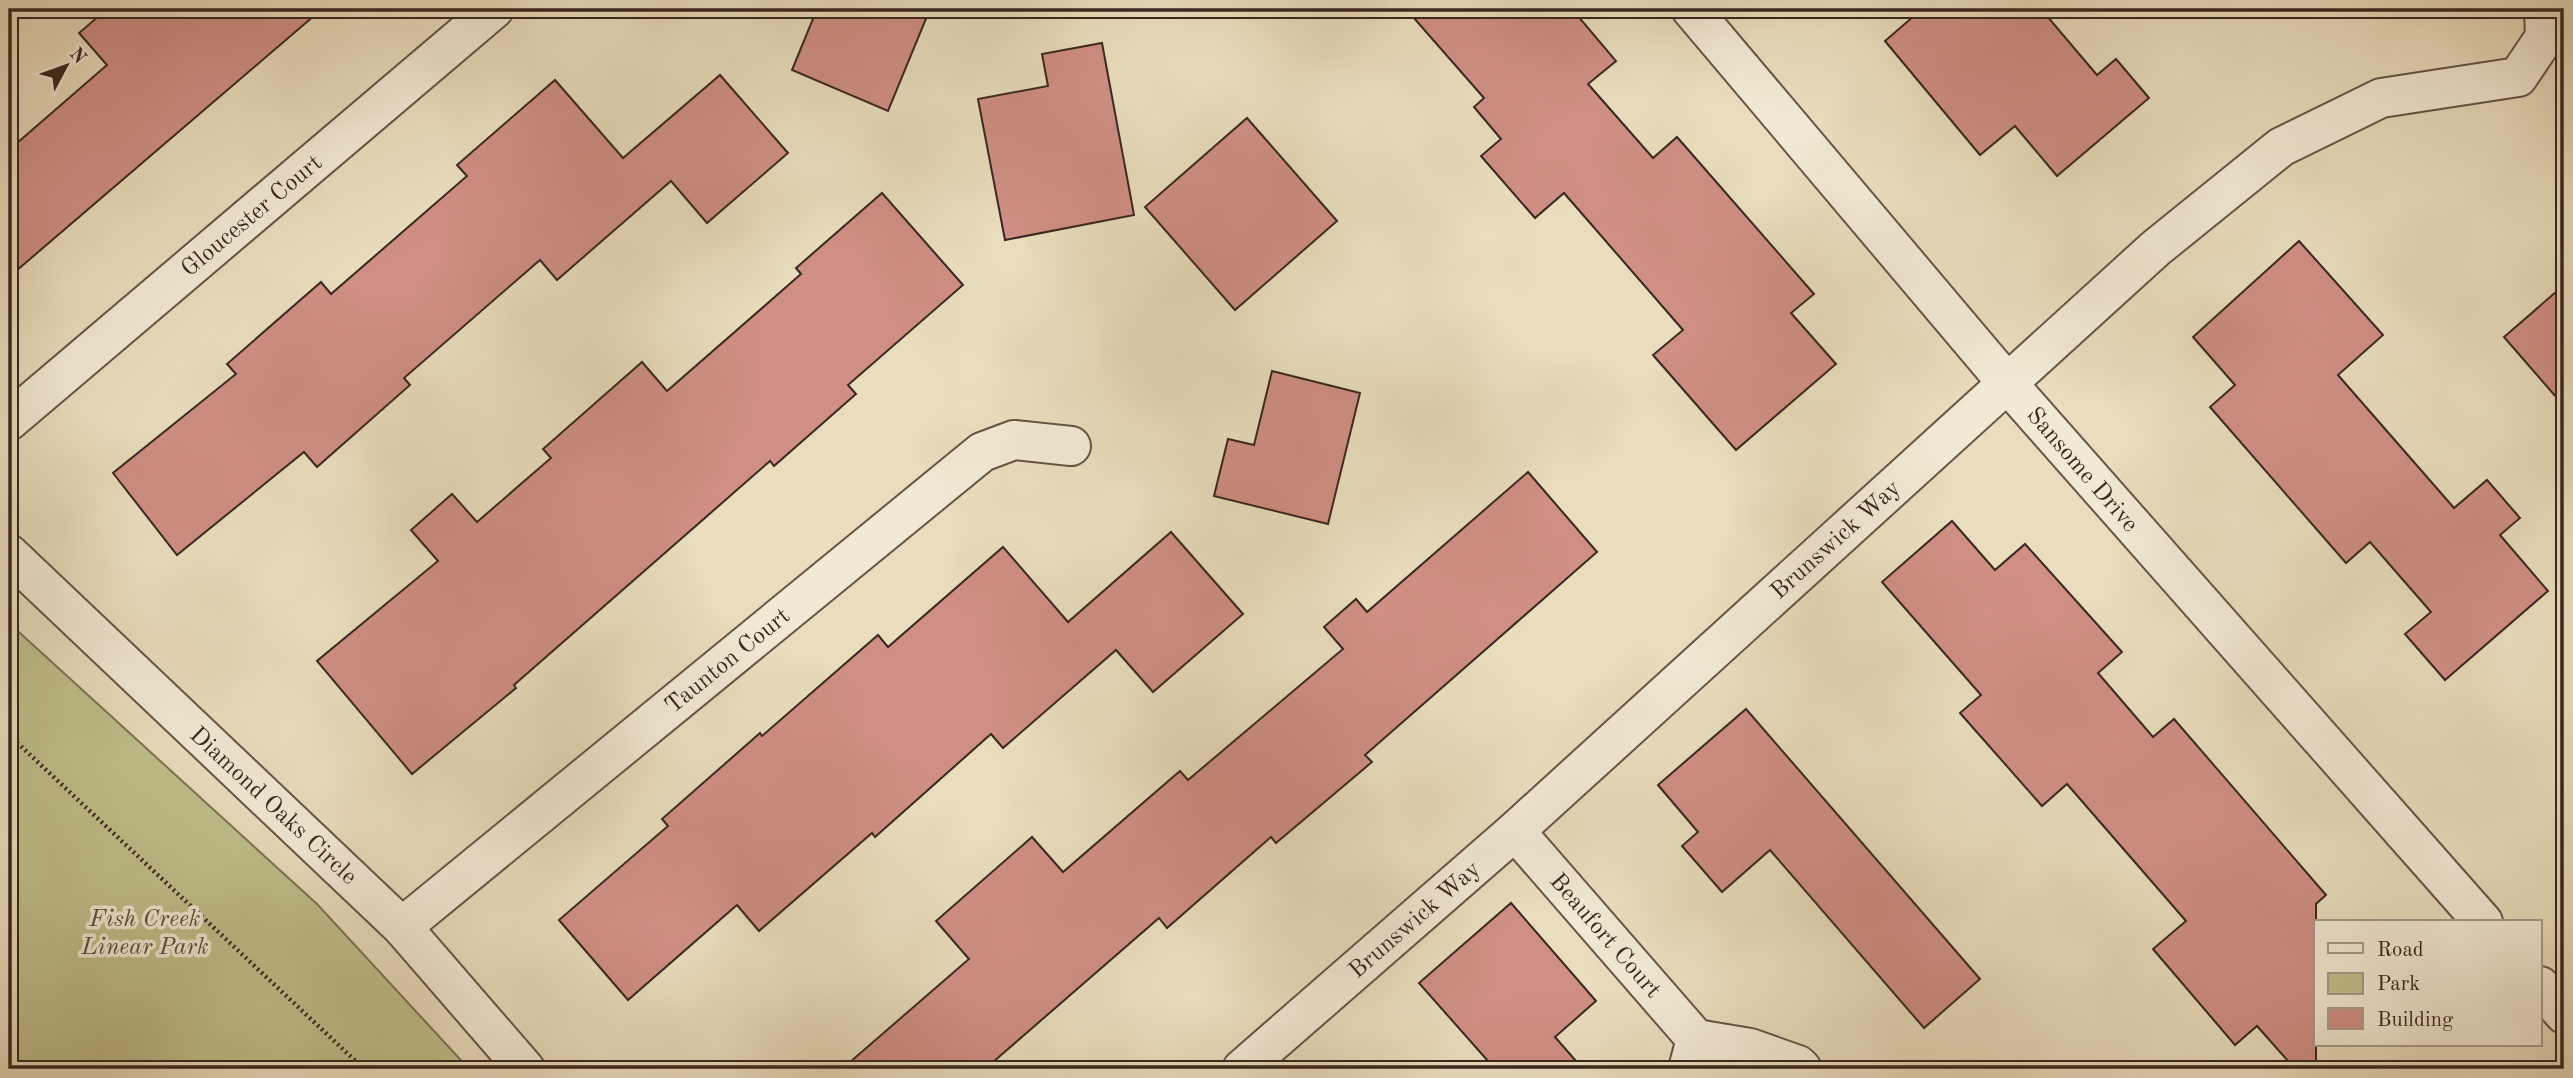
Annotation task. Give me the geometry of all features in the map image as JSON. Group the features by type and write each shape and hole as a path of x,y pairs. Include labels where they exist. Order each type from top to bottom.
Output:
{"street":[{"name":"Gloucester Court","path":"9,421 494,9"},
{"name":"Sansome Drive","path":"1691,9 2007,383 2481,920"},
{"name":"Brunswick Way","path":"1242,1069 1515,831 2155,248 2281,147 2381,98 2518,77 2545,37 2544,9"},
{"name":"Taunton Court","path":"402,927 982,452 1014,440 1071,446"},
{"name":"Diamond Oaks Circle","path":"9,554 402,927 525,1069"},
{"name":"Beaufort Court","path":"1515,831 1692,1054 1750,1048 1798,1065 1802,1069"},
{"path":"2542,988 2564,1014"}],"path":[{"path":"9,736 364,1069"}],"green space":[{"name":"Fish Creek Linear Park","path":"9,623 317,904 469,1069 9,1069"}],"building":[{"path":"107,9 322,9 9,277 9,150 107,65 79,33"},
{"path":"817,9 930,9 888,111 792,70"},
{"path":"1406,9 1572,9 1616,61 1588,84 1653,158 1677,137 1814,294 1791,313 1836,364 1736,450 1653,355 1683,330 1564,193 1535,218 1481,156 1501,139 1474,107 1484,98"},
{"path":"1922,9 2041,9 2097,75 2116,59 2149,98 2057,176 2015,126 1980,155 1885,41"},
{"path":"1102,43 1134,215 1005,240 978,99 1048,86 1042,54"},
{"path":"720,75 788,153 707,223 671,181 557,280 540,260 404,378 410,385 317,467 304,452 177,555 113,473 236,374 227,364 321,282 331,294 467,176 457,165 555,80 623,158"},
{"path":"1247,118 1337,221 1235,310 1145,207"},
{"path":"882,193 963,285 848,385 856,394 774,466 770,461 514,685 516,688 412,774 317,661 438,561 411,530 452,494 477,522 551,458 543,449 642,362 667,391 801,274 796,268"},
{"path":"2299,241 2383,335 2338,375 2454,508 2487,480 2520,518 2500,535 2548,591 2445,680 2405,634 2431,612 2370,542 2346,563 2210,407 2235,385 2193,337"},
{"path":"2564,285 2564,406 2504,337"},
{"path":"1272,371 1360,393 1328,524 1214,496 1228,439 1254,445"},
{"path":"1528,472 1597,552 1365,755 1372,762 1276,843 1271,837 1167,928 1159,918 985,1069 842,1069 969,959 936,921 1032,837 1063,872 1180,771 1188,780 1343,649 1324,627 1356,599 1367,612"},
{"path":"1952,521 1995,570 2025,544 2122,652 2098,673 2153,737 2174,719 2326,895 2316,904 2314,920 2316,1069 2295,1069 2257,1026 2235,1045 2153,949 2186,921 2067,784 2042,806 1960,713 1981,695 1882,582"},
{"path":"1171,532 1243,614 1153,692 1116,650 1003,748 991,734 875,837 872,833 759,931 737,905 628,1000 559,920 668,826 662,819 760,733 762,736 878,635 888,647 1003,547 1068,622"},
{"path":"1746,709 1980,979 1924,1028 1770,850 1722,892 1682,846 1698,832 1658,785"},
{"path":"1511,903 1596,1001 1555,1037 1583,1069 1495,1069 1419,983"}]}
